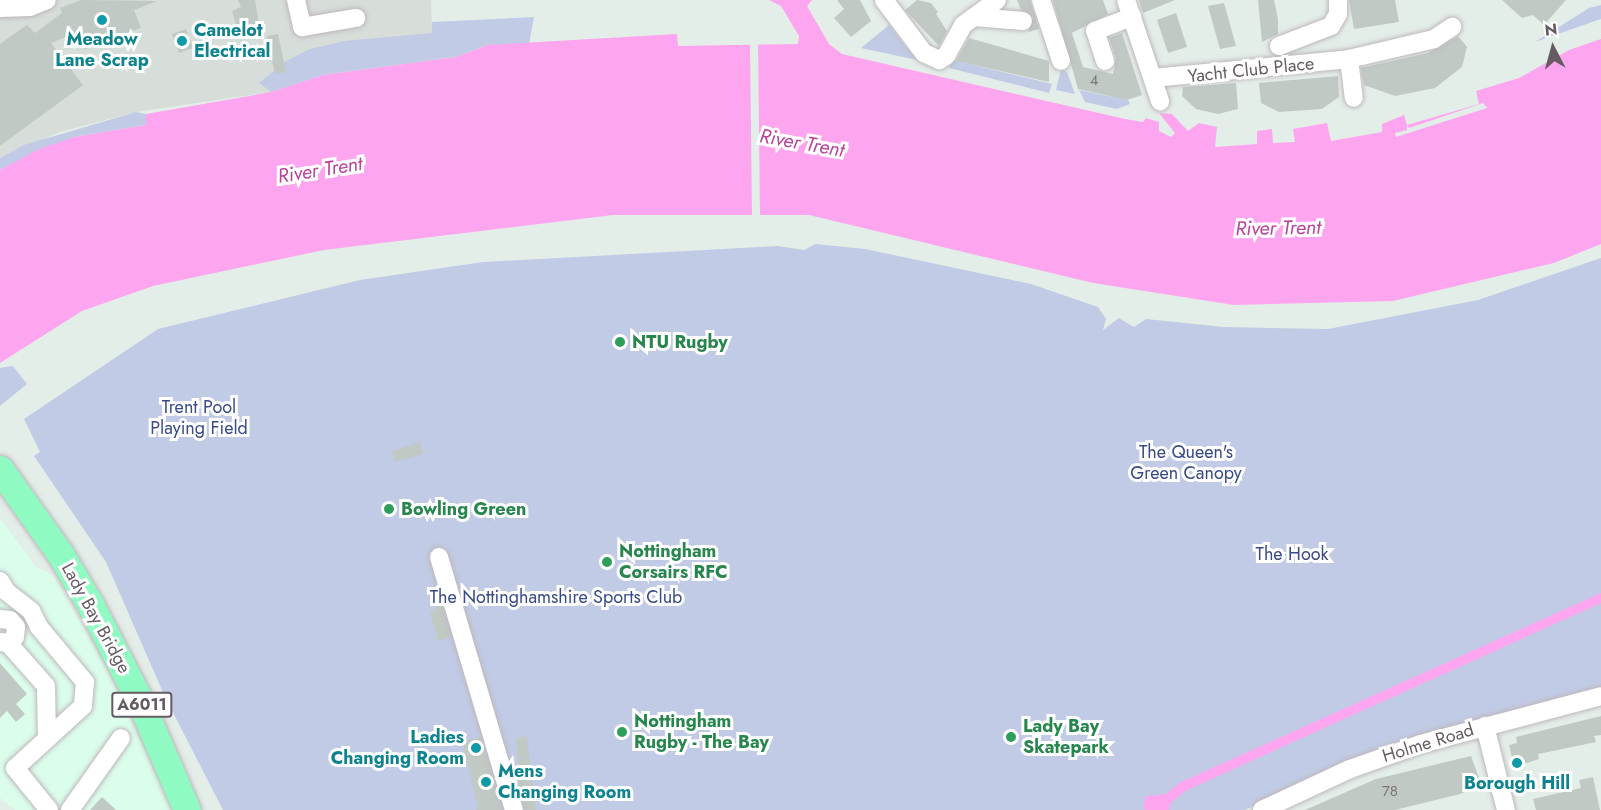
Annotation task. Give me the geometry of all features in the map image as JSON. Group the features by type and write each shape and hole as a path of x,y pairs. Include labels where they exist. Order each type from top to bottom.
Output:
{"highway":[{"name":"Lady Bay Bridge","path":"0,470 18,498 62,555 90,603 140,701 187,810"}],"street":[{"path":"0,8 30,7 47,0"},
{"path":"296,0 302,27 356,18"},
{"path":"891,2 924,53 939,60 946,56 959,30 997,0"},
{"path":"1041,0 1061,61"},
{"path":"1280,46 1331,26 1338,14 1338,0"},
{"path":"1105,61 1095,31 1136,16 1160,101"},
{"path":"974,17 1023,21"},
{"name":"Yacht Club Place","path":"1153,78 1348,59 1434,39 1452,27"},
{"path":"1348,59 1354,98"},
{"path":"439,557 514,810"},
{"path":"0,581 7,592 31,611 39,627 85,682 83,706 47,737 7,766 49,810"},
{"path":"0,619 10,620 16,627 15,637 4,643 46,686 47,737"},
{"name":"Holme Road","path":"1262,810 1357,766 1485,726 1601,696"},
{"path":"1485,726 1506,810"},
{"path":"70,810 122,738"}],"shaded area":[{"path":"0,0 431,0 432,33 259,83 271,92 136,112 60,132 0,158"},
{"path":"0,518 36,567 53,575 107,669 172,810 15,810 0,798"}],"green space":[{"path":"1601,5 1601,19 1535,42 1589,8"},
{"path":"534,17 529,44 488,45 456,57 323,75 271,92 259,83 286,61 310,49 344,41 432,33 432,22"},
{"path":"889,25 902,42 917,60 861,48"},
{"path":"952,60 1052,84 1049,93 949,68"},
{"path":"1061,69 1067,72 1075,94 1056,90"},
{"path":"1079,90 1128,100 1130,104 1117,109 1085,102"},
{"path":"136,112 146,114 146,125 74,137 0,170 0,158 24,145"},
{"path":"815,244 865,249 1031,284 1098,307 1106,319 1103,330 1119,318 1134,327 1146,319 1224,327 1328,329 1478,300 1601,258 1601,690 1341,765 1245,810 223,810 165,697 106,562 34,456 40,452 24,419 158,329 360,280 483,262 778,246 804,250"},
{"path":"13,366 27,384 0,406 0,368"}],"water":[{"name":"River Trent","path":"769,0 812,0 807,6 829,44 842,54 1125,119 1143,122 1146,118 1159,122 1159,131 1171,137 1175,133 1159,113 1172,114 1188,131 1199,123 1217,127 1215,147 1257,144 1257,131 1272,129 1273,143 1295,142 1293,129 1327,123 1331,141 1382,132 1382,124 1404,115 1407,125 1479,104 1476,91 1519,78 1569,50 1601,39 1601,244 1554,263 1393,301 1234,305 1093,283 809,215 613,215 324,250 153,286 82,311 0,363 0,170 37,150 74,137 146,125 146,114 271,92 323,75 456,57 488,45 677,34 678,46 798,44 799,36 781,6"},
{"path":"1601,593 1601,603 1185,791 1170,804 1169,810 1145,810 1143,807 1146,796 1166,794 1179,783"}],"pier":[{"path":"750,39 758,40 760,217 752,217"},
{"path":"1483,103 1487,108 1396,137 1395,133 1407,130 1407,125 1409,128"}],"building":[{"path":"81,0 157,1 134,10 141,28 85,49 71,35 51,43 83,85 0,146 0,44 27,25 35,33 62,13 60,8"},
{"path":"238,0 255,0 259,24 237,28 232,11 241,7"},
{"path":"837,0 860,0 871,21 851,37 834,18 844,9"},
{"path":"917,0 931,3 938,12 936,14 947,31 939,46 905,10"},
{"path":"1017,0 1030,0 1039,29 1028,32 1033,17 1021,10"},
{"path":"1053,0 1103,0 1108,14 1072,33 1083,67 1113,74 1116,58 1109,38 1122,33 1142,95 1127,100 1078,89"},
{"path":"1139,0 1175,0 1143,13"},
{"path":"1258,0 1274,0 1278,19 1278,34 1262,42"},
{"path":"1349,0 1395,0 1399,22 1354,29"},
{"path":"1502,0 1566,0 1544,25 1533,15 1522,18"},
{"path":"1224,3 1236,46 1220,49 1208,6"},
{"path":"1176,13 1187,47 1168,53 1157,20"},
{"name":"Camelot Electrical","path":"186,29 193,48 179,53 172,34"},
{"path":"278,34 286,72 275,74 267,36"},
{"path":"1458,36 1467,47 1462,67 1435,88 1395,96 1364,85 1361,68 1428,53"},
{"path":"969,38 1049,61 1049,82 956,61"},
{"path":"1338,76 1339,97 1322,109 1279,112 1261,103 1259,83"},
{"path":"1236,83 1238,109 1218,114 1196,109 1182,96 1183,87"},
{"path":"420,442 423,454 395,462 392,451"},
{"path":"440,600 451,637 438,641 430,612 437,610 435,601"},
{"path":"0,663 27,694 16,704 25,714 16,722 7,711 0,718"},
{"path":"1601,716 1601,735 1594,736 1596,742 1538,754 1539,759 1523,764 1522,759 1513,762 1509,745 1517,743 1516,737"},
{"path":"527,736 536,810 525,810 521,794 516,738"},
{"path":"481,737 502,810 476,810 478,806 462,741"},
{"path":"1471,756 1482,786 1460,794 1395,810 1305,810 1376,779"},
{"path":"1593,777 1600,810 1536,810 1533,799 1581,788 1579,780"},
{"path":"102,797 116,810 90,810"}],"place":[{"name":"Meadow Lane Scrap","path":"102,20"},
{"name":"Camelot Electrical","path":"182,41"},
{"name":"NTU Rugby","path":"620,342"},
{"name":"Bowling Green","path":"389,509"},
{"name":"Nottingham Corsairs RFC","path":"607,562"},
{"name":"Nottingham Rugby - The Bay","path":"622,732"},
{"name":"Lady Bay Skatepark","path":"1011,737"},
{"name":"Ladies Changing Room","path":"476,748"},
{"name":"Borough Hill","path":"1517,763"},
{"name":"Mens Changing Room","path":"486,782"}],"park label":[{"name":"Trent Pool Playing Field","path":"199,418"},
{"name":"The Queen's Green Canopy","path":"1186,463"},
{"name":"The Hook","path":"1292,554"},
{"name":"The Nottinghamshire Sports Club","path":"556,597"}]}
